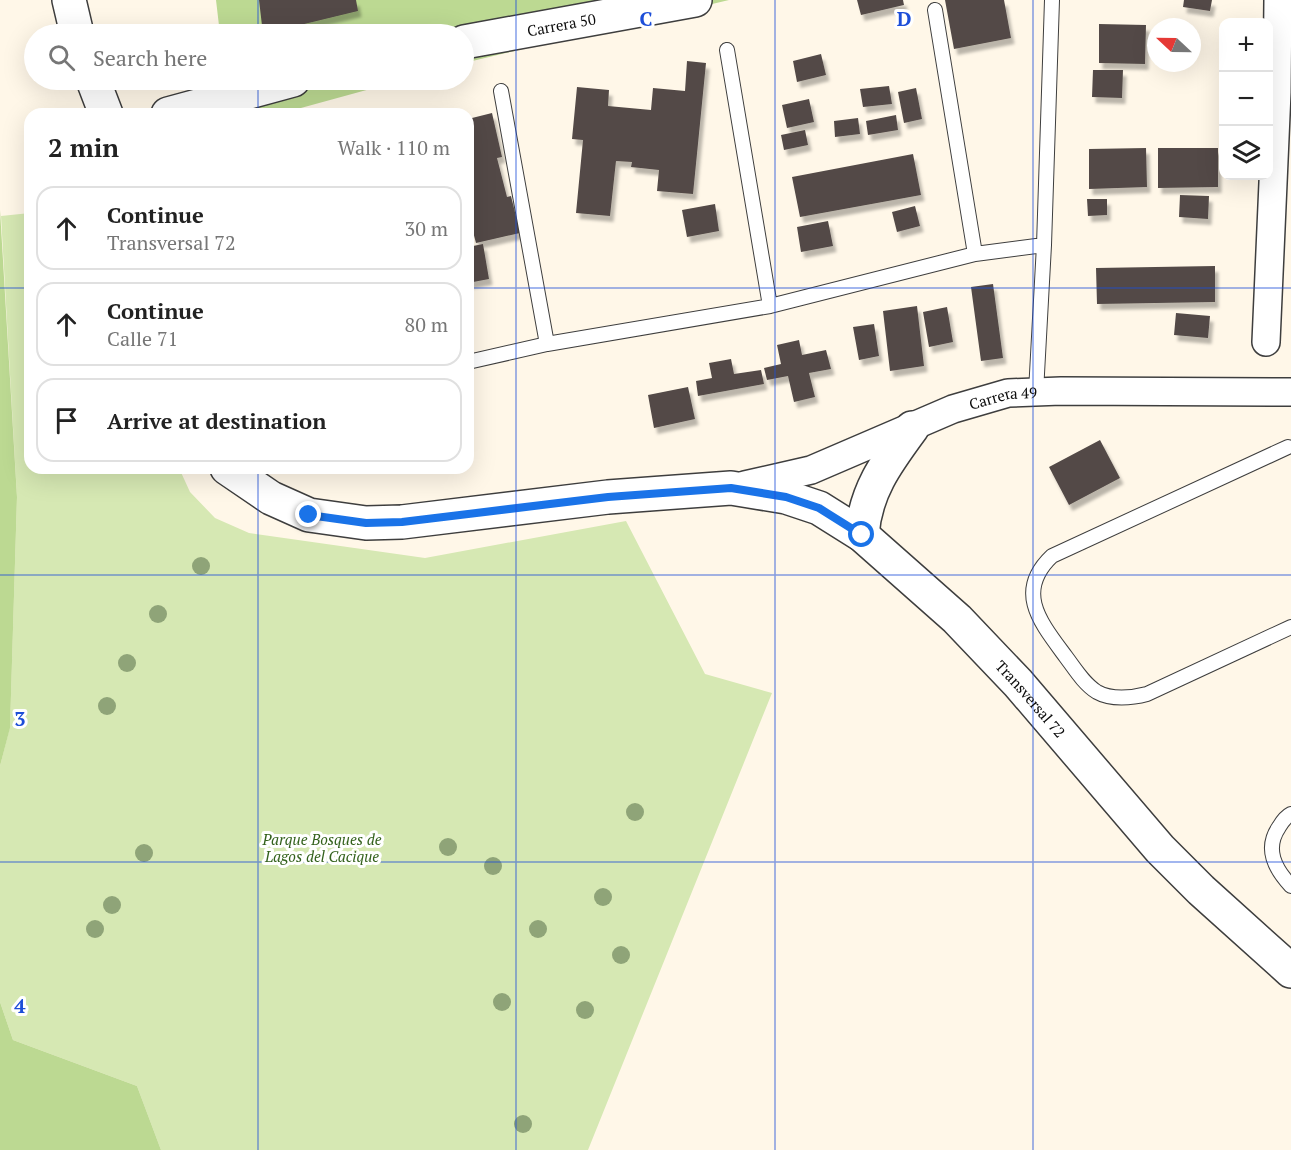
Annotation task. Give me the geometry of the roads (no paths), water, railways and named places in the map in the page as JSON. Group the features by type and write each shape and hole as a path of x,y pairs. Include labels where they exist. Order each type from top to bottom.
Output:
{"street":[{"path":"69,0 75,24"},
{"name":"Carrera 50","path":"474,40 695,0"},
{"path":"1266,342 1284,92 1278,0"},
{"path":"97,90 104,108"},
{"path":"190,108 256,90"},
{"name":"Carrera 49","path":"731,488 776,480 811,470 980,400 1008,393 1291,392"},
{"path":"862,535 866,506 874,483 912,428"},
{"name":"Transversal 72","path":"236,474 271,498 309,515 366,523 402,522 608,497 731,488 786,497 819,508 862,535 921,585 988,649 1160,849 1201,890 1291,970"}],"lane":[{"path":"1036,392 1044,245 1052,0"},
{"path":"935,10 975,254"},
{"path":"727,50 770,306"},
{"path":"501,90 547,344"},
{"path":"474,361 547,344 770,306 975,254 1044,245"},
{"path":"1288,447 1052,556 1039,568 1033,603 1038,619 1086,682 1098,693 1115,697 1134,698 1147,694 1291,627"},
{"path":"1291,814 1286,816 1273,835 1271,854 1279,873 1291,886"}],"park label":[{"name":"Parque Bosques de Lagos del Cacique","path":"322,848"}]}
